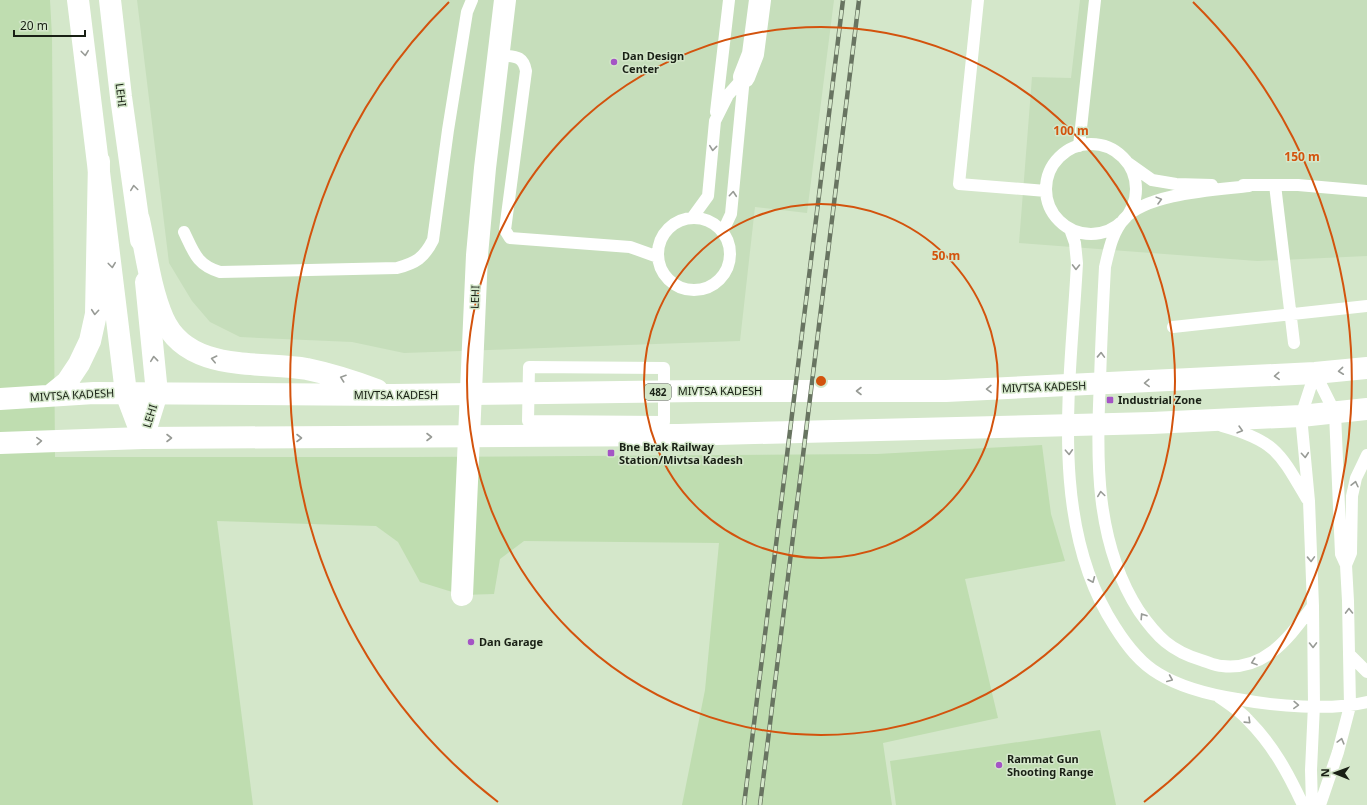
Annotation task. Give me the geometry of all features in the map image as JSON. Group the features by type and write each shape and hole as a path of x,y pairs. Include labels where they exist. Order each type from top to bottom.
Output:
{"main road":[{"name":"LEHI","path":"78,0 99,161 126,393 143,438"},
{"name":"LEHI","path":"110,0 121,97 139,220 157,393 143,438"},
{"name":"LEHI","path":"462,595 472,402 477,255 485,168 505,0"},
{"path":"744,77 753,54 760,0"},
{"path":"51,395 67,382 79,364 90,341 96,314 99,161"},
{"path":"139,220 156,297 163,319 175,335 187,347 200,355 216,360 305,369 337,376 393,395"},
{"name":"MIVTSA KADESH","path":"0,400 51,395 126,393 393,395 697,391 946,391 1316,373 1367,368"},
{"path":"0,443 143,438 678,435 1152,423 1335,414 1367,409"}],"lane":[{"path":"184,232 196,257 207,268 220,272 397,268 412,264 426,254 433,240 448,130 467,12 472,0"},
{"path":"692,218 708,196 729,0"},
{"path":"978,0 959,184 1046,191"},
{"path":"1079,146 1095,0"},
{"path":"499,55 519,58 525,63 526,71 505,230 510,238 630,247 658,257"},
{"path":"715,121 728,95 744,77"},
{"path":"723,232 731,214 744,77"},
{"path":"1249,186 1177,195 1149,203 1125,218 1113,228 1099,233 1084,234 1070,229 1060,222 1053,214 1048,203 1046,191 1049,174 1058,158 1067,151 1079,146 1092,144 1105,146 1116,152 1152,180 1176,184 1249,186 1298,185 1367,191"},
{"path":"1126,161 1133,174 1136,190 1133,205 1111,242 1106,267 1097,436 1100,490 1106,530 1116,563 1130,597 1153,631 1174,650 1197,659 1222,666 1245,665 1264,658 1282,644 1313,606"},
{"path":"1275,185 1294,343"},
{"path":"692,218 704,219 714,223 723,232 729,242 731,254 729,266 723,277 714,285 703,290 691,291 672,283 663,272 658,257 659,246 664,235 671,226 681,220 692,218"},
{"path":"1070,229 1075,243 1077,263 1068,436 1071,494 1078,537 1088,572 1105,610 1131,651 1160,675 1187,686 1218,696 1264,704 1350,706 1367,702"},
{"path":"1173,326 1367,306"},
{"path":"529,367 664,368 664,422 528,421 528,402 529,367"},
{"path":"1316,373 1335,414 1345,516 1351,553 1346,565 1350,706 1338,752 1320,805"},
{"path":"1312,805 1310,770 1314,705 1313,606 1309,501 1301,416 1316,373"},
{"path":"472,402 528,402"},
{"path":"1202,420 1246,432 1265,441 1279,453 1309,501"},
{"path":"1345,516 1356,478 1367,455"},
{"path":"1349,654 1367,672"},
{"path":"1218,696 1248,719 1272,747 1286,768 1303,805"}],"shaded area":[{"path":"0,0 50,0 52,36 55,457 414,457 877,454 1042,445 1051,514 1065,561 965,579 998,718 883,743 892,805 682,805 705,690 719,543 524,541 500,559 494,594 462,595 420,582 398,542 376,526 217,521 253,805 0,805"},
{"path":"137,0 834,0 807,213 755,207 740,341 404,353 352,342 240,337 210,322 192,301 169,263"},
{"path":"1080,0 1367,0 1367,256 1257,261 1019,243 1032,77 1071,78"},
{"name":"Rammat Gun Shooting Range","path":"1100,730 1116,805 896,805 890,761"}],"railway":[{"path":"744,805 843,0"},
{"path":"760,805 859,0"}],"place":[{"name":"Dan Design Center","path":"614,62"},
{"name":"Industrial Zone","path":"1110,400"},
{"name":"Bne Brak Railway Station/Mivtsa Kadesh","path":"611,453"},
{"name":"Dan Garage","path":"471,642"},
{"name":"Rammat Gun Shooting Range","path":"999,765"}]}
